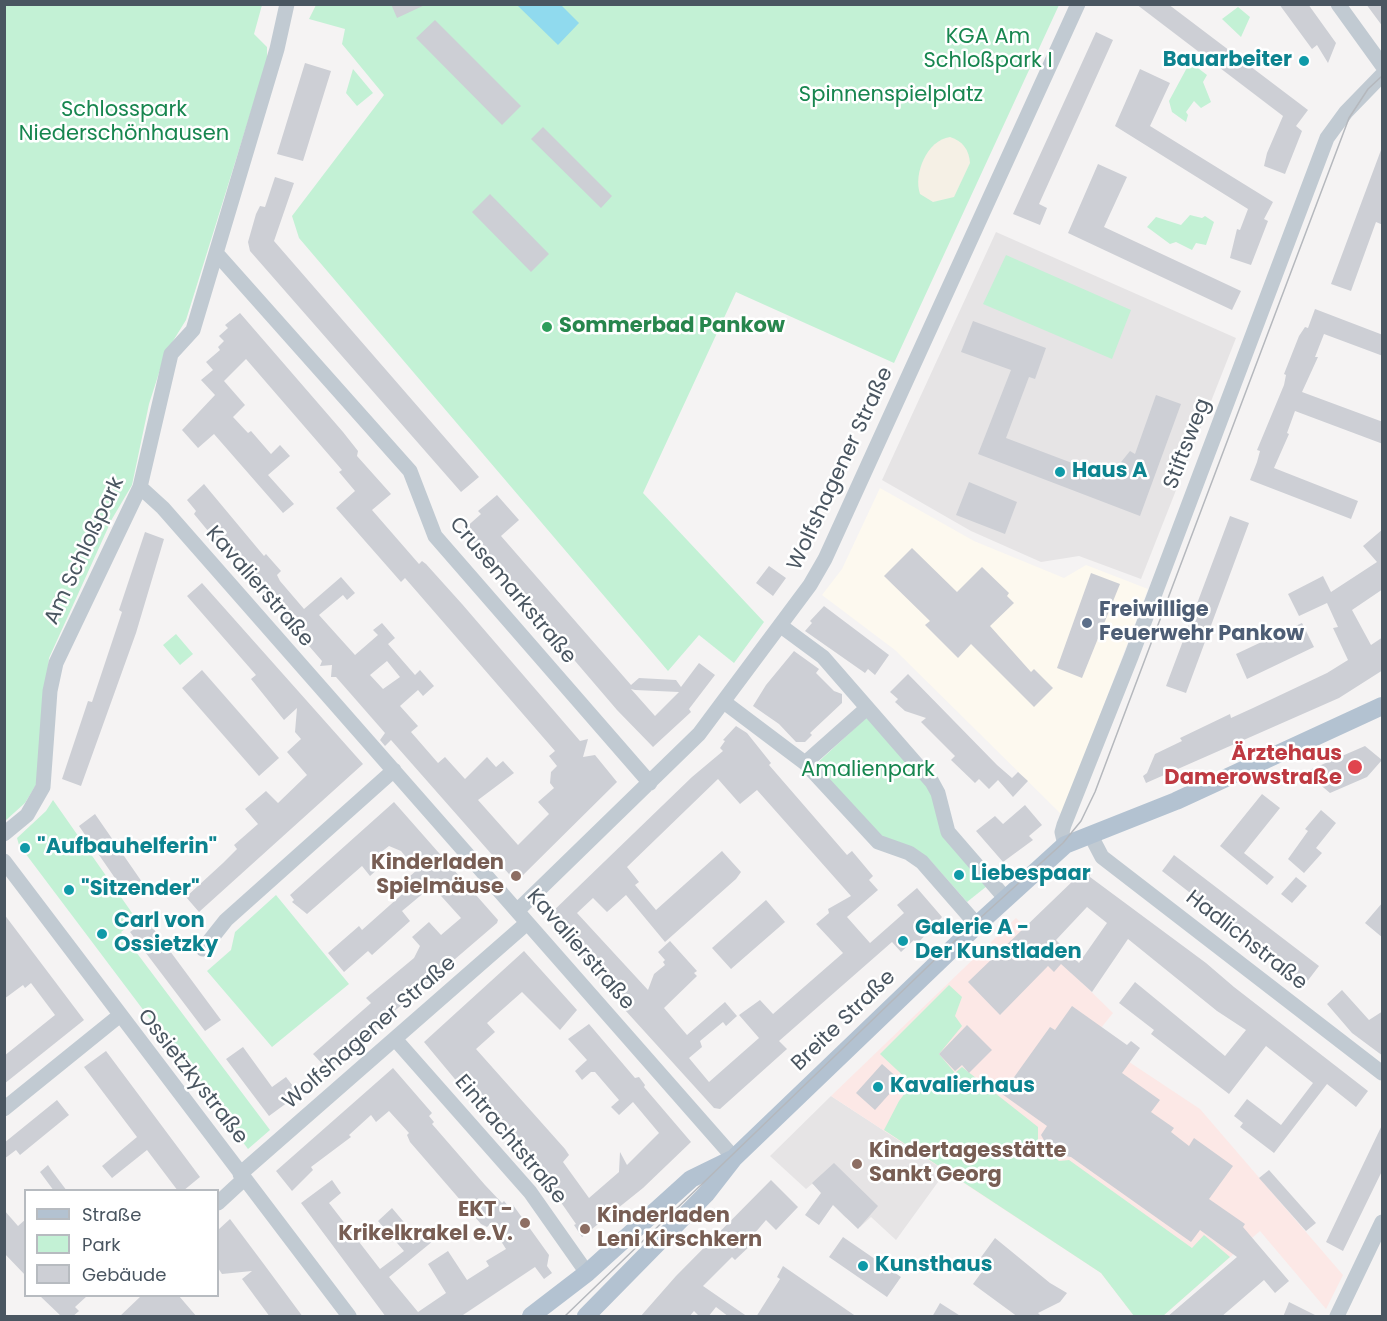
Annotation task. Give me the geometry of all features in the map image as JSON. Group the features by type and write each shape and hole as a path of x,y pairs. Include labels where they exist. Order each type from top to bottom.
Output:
{"main road":[{"path":"1065,845 1190,795 1383,706"},
{"name":"Breite Straße","path":"586,1317 706,1194 734,1158 1065,845"},
{"name":"Breite Straße","path":"531,1317 587,1273 691,1179 734,1158"}],"street":[{"name":"Am Schloßpark","path":"4,834 27,815 43,787 50,691 56,663 140,487 171,354 193,330 217,254 287,4"},
{"name":"Wolfshagener Straße","path":"517,911 699,734 782,626 825,559 1078,4"},
{"path":"1338,4 1383,65"},
{"name":"Stiftsweg","path":"1065,845 1062,832 1064,825 1133,653 1327,138 1346,112 1383,75"},
{"name":"Crusemarkstraße","path":"217,254 410,471 435,536 650,783"},
{"name":"Kavalierstraße","path":"140,487 163,508 734,1158"},
{"path":"782,626 823,657 935,787 945,825 952,838 1006,899"},
{"path":"724,702 805,763 870,836 878,842 909,853 922,862 977,926"},
{"path":"805,763 867,708"},
{"path":"203,949 225,920 394,770"},
{"name":"Hadlichstraße","path":"1091,836 1102,857 1383,1073"},
{"name":"Ossietzkystraße","path":"4,861 119,1016 349,1317"},
{"name":"Wolfshagener Straße","path":"219,1202 242,1177 527,923"},
{"path":"4,1109 119,1016"},
{"name":"Eintrachtstraße","path":"395,1039 530,1192 587,1273"},
{"path":"1337,1317 1383,1222"}],"shaded area":[{"path":"996,232 1236,338 1141,579 1079,556 1041,562 971,531 882,480"},
{"path":"880,488 974,541 1064,578 1086,565 1148,589 1062,815 895,650 822,595 842,569"},
{"path":"1016,918 1113,1013 1093,1038 1200,1109 1343,1275 1326,1309 1260,1231 1163,1316 1134,1316 1101,1273 831,1096"},
{"name":"Kindertagesstätte Sankt Georg","path":"831,1096 946,1171 896,1240 871,1217 860,1227 845,1217 814,1185 806,1189 770,1156"}],"green space":[{"name":"Schlosspark Niederschönhausen","path":"5,5 262,5 254,34 267,47 267,60 186,320 165,354 149,404 132,485 112,519 49,658 37,783 25,803 5,821"},
{"name":"Sommerbad Pankow","path":"316,5 1059,5 894,363 736,292 643,493 764,622 734,663 699,635 668,671 299,238 292,216 384,95 342,44 345,29 309,19"},
{"path":"1238,7 1250,17 1241,37 1222,19"},
{"path":"1190,62 1207,75 1203,82 1211,102 1201,108 1194,101 1186,112 1188,115 1186,122 1172,112 1169,101"},
{"path":"353,69 373,93 357,106 346,93"},
{"path":"1190,215 1202,218 1205,216 1214,222 1206,245 1196,243 1192,250 1176,242 1170,244 1147,227 1156,217 1181,225"},
{"path":"1006,255 1131,310 1112,359 983,304"},
{"path":"176,634 193,654 180,665 163,645"},
{"name":"Amalienpark","path":"867,717 928,786 987,886 967,902 929,859 876,833 815,765"},
{"path":"53,800 137,920 121,932 270,1130 248,1149 19,845 17,838 46,811"},
{"path":"276,895 349,984 272,1047 207,971 231,950 235,932"},
{"path":"949,985 962,997 955,1016 962,1026 939,1054 955,1073 962,1067 1038,1127 1038,1142 1059,1161 1069,1160 1192,1248 1204,1235 1230,1257 1163,1316 1134,1316 1101,1273 884,1130 899,1101 912,1084 880,1054"}],"sand":[{"path":"950,137 965,147 970,163 954,197 933,202 920,194 918,177 920,168 935,144"}],"water":[{"path":"517,5 561,5 579,23 558,45"}],"building":[{"path":"391,4 427,4 397,18"},
{"path":"1136,4 1168,4 1308,110 1296,126 1302,131 1285,174 1264,166 1267,153 1283,116"},
{"path":"1279,4 1308,4 1336,43 1328,63 1317,45 1312,49"},
{"path":"1366,4 1383,4 1383,27"},
{"path":"435,20 521,106 502,125 416,38"},
{"path":"1096,32 1113,40 1039,204 1047,208 1040,225 1013,214"},
{"path":"305,63 331,71 303,161 277,154"},
{"path":"1140,69 1170,83 1150,126 1273,202 1264,219 1268,221 1251,265 1230,258 1237,229 1240,230 1248,209 1115,126"},
{"path":"543,127 612,196 601,208 531,139"},
{"path":"1381,150 1383,225 1376,222 1351,291 1331,284"},
{"path":"1098,164 1127,177 1104,227 1241,291 1232,310 1068,233"},
{"path":"275,177 294,183 274,241 479,477 461,492 250,251 248,242 256,214 260,206 265,207"},
{"path":"490,194 549,254 531,272 472,212"},
{"path":"1315,309 1383,335 1383,356 1324,334 1315,357 1318,357 1302,392 1383,422 1383,444 1295,411 1287,433 1289,434 1274,468 1358,501 1351,519 1250,480 1260,451 1257,450 1284,385 1286,375 1284,374 1299,336 1305,327 1308,328"},
{"path":"240,313 343,432 358,451 357,456 391,494 372,510 419,564 422,561 426,564 580,741 588,739 583,757 595,755 617,782 516,882 391,740 385,746 380,740 385,733 336,677 331,677 332,665 320,666 322,661 309,646 304,646 307,634 294,635 295,630 245,572 245,565 223,541 218,543 194,514 196,511 187,500 204,484 264,556 266,554 281,571 277,575 280,581 304,609 341,577 355,593 347,600 343,595 319,615 355,655 378,635 373,630 382,623 395,638 388,644 415,675 420,670 434,686 423,696 418,690 400,706 418,726 411,732 438,763 445,757 465,779 487,757 496,767 503,761 514,773 478,800 518,845 549,814 538,802 554,788 550,783 551,772 557,766 549,756 555,751 405,578 401,582 336,508 355,491 339,472 342,470 246,359 224,381 245,405 233,417 248,433 251,431 271,454 280,445 290,456 268,475 294,504 283,513 214,434 198,448 182,430 215,395 201,380 213,370 206,362 220,350 218,347 224,341 219,336 228,328 225,325","holes":["387,661 400,677 383,689 370,675"]},
{"path":"973,321 1046,348 1035,379 1029,377 1006,438 1109,477 1130,451 1135,454 1156,395 1181,404 1140,516 978,454 1011,370 961,352"},
{"path":"969,482 1017,502 1005,534 956,515"},
{"path":"497,495 519,520 501,536 631,685 639,678 676,680 681,687 699,663 715,675 689,709 691,712 653,747 617,710 463,530 481,514 478,511","holes":["631,689 679,692 655,716"]},
{"path":"1230,516 1249,523 1186,693 1166,686"},
{"path":"1383,529 1383,589 1352,610 1371,645 1383,637 1383,670 1339,698 1146,783 1143,776 1147,773 1155,754 1182,741 1180,738 1230,714 1231,718 1253,708 1327,673 1348,660 1333,628 1338,627 1327,603 1299,616 1288,594 1323,576 1331,592 1377,562 1363,546"},
{"path":"145,532 164,539 136,633 81,786 62,779 88,701 92,702 122,612 119,610"},
{"path":"912,548 957,592 982,567 1009,593 1007,596 1014,603 990,626 1031,672 1034,669 1053,688 1034,707 971,644 958,658 925,625 930,621 884,576"},
{"path":"769,566 786,578 773,596 756,583"},
{"path":"1091,573 1120,584 1082,678 1057,668"},
{"path":"202,583 363,764 199,912 186,897 237,849 234,845 258,824 245,809 266,791 278,803 307,775 287,752 301,739 295,732 297,708 284,720 251,679 256,675 187,596"},
{"path":"824,606 889,655 875,675 868,669 865,673 805,631 812,623 810,621"},
{"path":"1302,623 1314,647 1247,679 1236,654"},
{"path":"794,651 819,669 816,673 834,691 842,694 842,703 810,733 812,735 805,742 796,742 779,724 753,706 766,685"},
{"path":"202,670 279,758 259,776 182,688"},
{"path":"908,674 997,765 1012,778 1018,772 1028,781 1013,797 998,780 989,789 979,779 975,783 951,760 955,756 921,722 926,718 905,711 895,702 898,699 890,692"},
{"path":"736,726 747,733 771,763 769,765 847,855 852,851 873,876 869,880 878,890 847,917 870,943 904,913 897,905 917,888 942,917 917,944 914,940 901,952 892,942 779,1041 787,1049 720,1109 714,1108 625,1010 547,917 692,777 723,751 720,748 725,741 723,740","holes":["718,779 740,804 757,790 851,896 828,909 829,913 816,924 843,953 773,1014 760,1000 739,1015 759,1038 709,1082 689,1058 702,1047 700,1041 723,1022 726,1026 737,1016 725,1002 687,1035 664,1008 697,976 694,973 697,971 670,941 658,952 665,960 663,962 665,965 654,974 648,990 577,913 593,898 607,912 626,895 665,942 741,872 722,851 656,910 635,885 639,882 627,867"]},
{"path":"1365,746 1382,760 1367,777 1330,793 1305,772"},
{"path":"1262,794 1280,808 1244,853 1274,877 1267,885 1220,846"},
{"path":"394,802 498,920 327,1069 313,1054 371,1003 366,998 414,958 420,946 412,937 429,922 441,935 461,918 432,886 402,911 410,921 372,955 368,951 344,972 328,953 359,926 362,930 408,889 402,883 417,870 401,851 389,846 372,859 380,867 370,876 362,866 307,914 292,902 294,900 290,895"},
{"path":"1025,805 1042,825 1029,836 1033,840 1003,862 976,831 995,816 1003,824"},
{"path":"1321,810 1336,823 1316,848 1322,853 1304,873 1288,859 1308,831 1305,829"},
{"path":"95,814 142,882 126,894 79,826"},
{"path":"1174,855 1319,966 1306,983 1162,871"},
{"path":"1090,869 1090,877 1206,963 1368,1091 1356,1107 1327,1084 1274,1153 1240,1127 1243,1123 1234,1116 1247,1099 1281,1125 1313,1083 1266,1046 1229,1094 1151,1034 1154,1030 1119,1003 1135,982 1225,1056 1246,1030 1217,1011 1128,939 1092,992 1061,964 1054,972 1048,966 1000,1015 968,982 1078,876 1078,870","holes":["1087,907 1107,923 1079,963 1056,940"]},
{"path":"1296,877 1307,886 1292,903 1281,894"},
{"path":"766,900 785,922 731,969 712,948"},
{"path":"1383,902 1383,938 1365,923"},
{"path":"4,914 84,1020 4,1084 4,1056 55,1015 31,983 25,988 23,985 4,999"},
{"path":"147,920 221,1020 205,1031 130,932"},
{"path":"524,951 577,1010 560,1030 522,992 487,1023 495,1032 476,1049 565,1149 569,1155 563,1162 589,1198 619,1172 620,1152 627,1165 659,1133 633,1102 619,1115 611,1107 619,1100 595,1072 591,1072 582,1080 575,1071 587,1060 568,1039 589,1024 635,1078 639,1077 644,1087 691,1142 643,1188 582,1237 574,1225 576,1224 544,1178 547,1175 543,1167 474,1088 472,1089 466,1083 463,1086 459,1084 424,1042"},
{"path":"1342,990 1369,1020 1383,1011 1383,1056 1352,1033 1327,1004"},
{"path":"1072,1006 1127,1045 1131,1041 1140,1048 1122,1073 1160,1100 1151,1112 1174,1128 1171,1132 1189,1146 1194,1138 1233,1166 1209,1199 1245,1224 1243,1227 1289,1281 1275,1293 1264,1280 1221,1317 1167,1317 1237,1257 1200,1230 1191,1242 1071,1157 1056,1154 1049,1149 1041,1135 1047,1126 1002,1094 1050,1027 1055,1030"},
{"path":"967,1025 992,1050 969,1073 962,1065 955,1071 939,1054"},
{"path":"243,1047 272,1087 286,1077 299,1094 269,1116 226,1059"},
{"path":"106,1051 200,1177 185,1189 176,1189 147,1150 112,1178 102,1166 137,1137 84,1067"},
{"name":"Kavalierhaus","path":"882,1064 901,1081 875,1110 856,1093"},
{"path":"393,1068 432,1113 429,1116 434,1122 432,1124 502,1203 504,1201 509,1207 513,1205 549,1255 547,1266 552,1273 544,1279 535,1267 460,1317 386,1317 301,1203 332,1180 341,1193 329,1203 380,1269 404,1251 378,1221 392,1208 414,1234 408,1239 413,1244 427,1234 433,1241 389,1277 418,1312 446,1293 428,1264 448,1251 467,1280 489,1266 486,1261 506,1249 490,1224 487,1227 481,1224 410,1142 407,1135 409,1133 389,1111 376,1122 371,1115 349,1135 351,1137 311,1167 313,1170 292,1191 276,1171"},
{"path":"57,1100 69,1115 20,1155 16,1150 4,1159 4,1143"},
{"path":"1383,1123 1383,1169 1343,1251 1326,1242"},
{"path":"834,1163 878,1206 858,1229 833,1205 819,1225 805,1215 821,1193 812,1183"},
{"path":"48,1165 66,1189 53,1189 40,1172"},
{"path":"1269,1170 1316,1223 1306,1231 1259,1178"},
{"path":"771,1180 798,1207 776,1230 766,1220 748,1241 752,1244 735,1260 732,1257 703,1286 748,1317 729,1317 716,1307 708,1317 700,1317 694,1311 689,1317 640,1317 676,1276"},
{"path":"4,1210 18,1226 24,1221 24,1274 4,1253"},
{"path":"230,1219 303,1317 270,1317 242,1279 252,1271 222,1274 219,1270 219,1229"},
{"name":"Kunsthaus","path":"843,1237 901,1277 887,1297 829,1257"},
{"path":"995,1238 1050,1283 1067,1293 1060,1302 1038,1313 1042,1317 1018,1317 973,1284 987,1265 979,1260"},
{"path":"783,1266 857,1317 756,1317 780,1279 777,1277"},
{"path":"41,1297 86,1297 75,1307 79,1311 72,1317 62,1317"},
{"path":"140,1297 180,1297 197,1317 119,1317"},
{"path":"1289,1302 1319,1317 1283,1317"},
{"path":"940,1303 962,1317 932,1317"}],"tram line":[{"path":"565,1316 947,948 1063,843 1081,821 1095,792 1349,118 1368,89 1382,76"}],"place":[{"name":"Bauarbeiter","path":"1304,61"},
{"name":"Sommerbad Pankow","path":"547,327"},
{"name":"Haus A","path":"1060,472"},
{"name":"Freiwillige Feuerwehr Pankow","path":"1087,623"},
{"name":"Ärztehaus Damerowstraße","path":"1355,767"},
{"name":"\"Aufbauhelferin\"","path":"25,848"},
{"name":"Liebespaar","path":"959,875"},
{"name":"Kinderladen Spielmäuse","path":"516,876"},
{"name":"\"Sitzender\"","path":"69,890"},
{"name":"Carl von Ossietzky","path":"102,934"},
{"name":"Galerie A - Der Kunstladen","path":"903,941"},
{"name":"Kavalierhaus","path":"878,1087"},
{"name":"Kindertagesstätte Sankt Georg","path":"857,1164"},
{"name":"EKT - Krikelkrakel e.V.","path":"525,1223"},
{"name":"Kinderladen Leni Kirschkern","path":"585,1229"},
{"name":"Kunsthaus","path":"863,1266"}],"park label":[{"name":"KGA Am Schloßpark I","path":"988,50"},
{"name":"Spinnenspielplatz","path":"891,96"}]}
